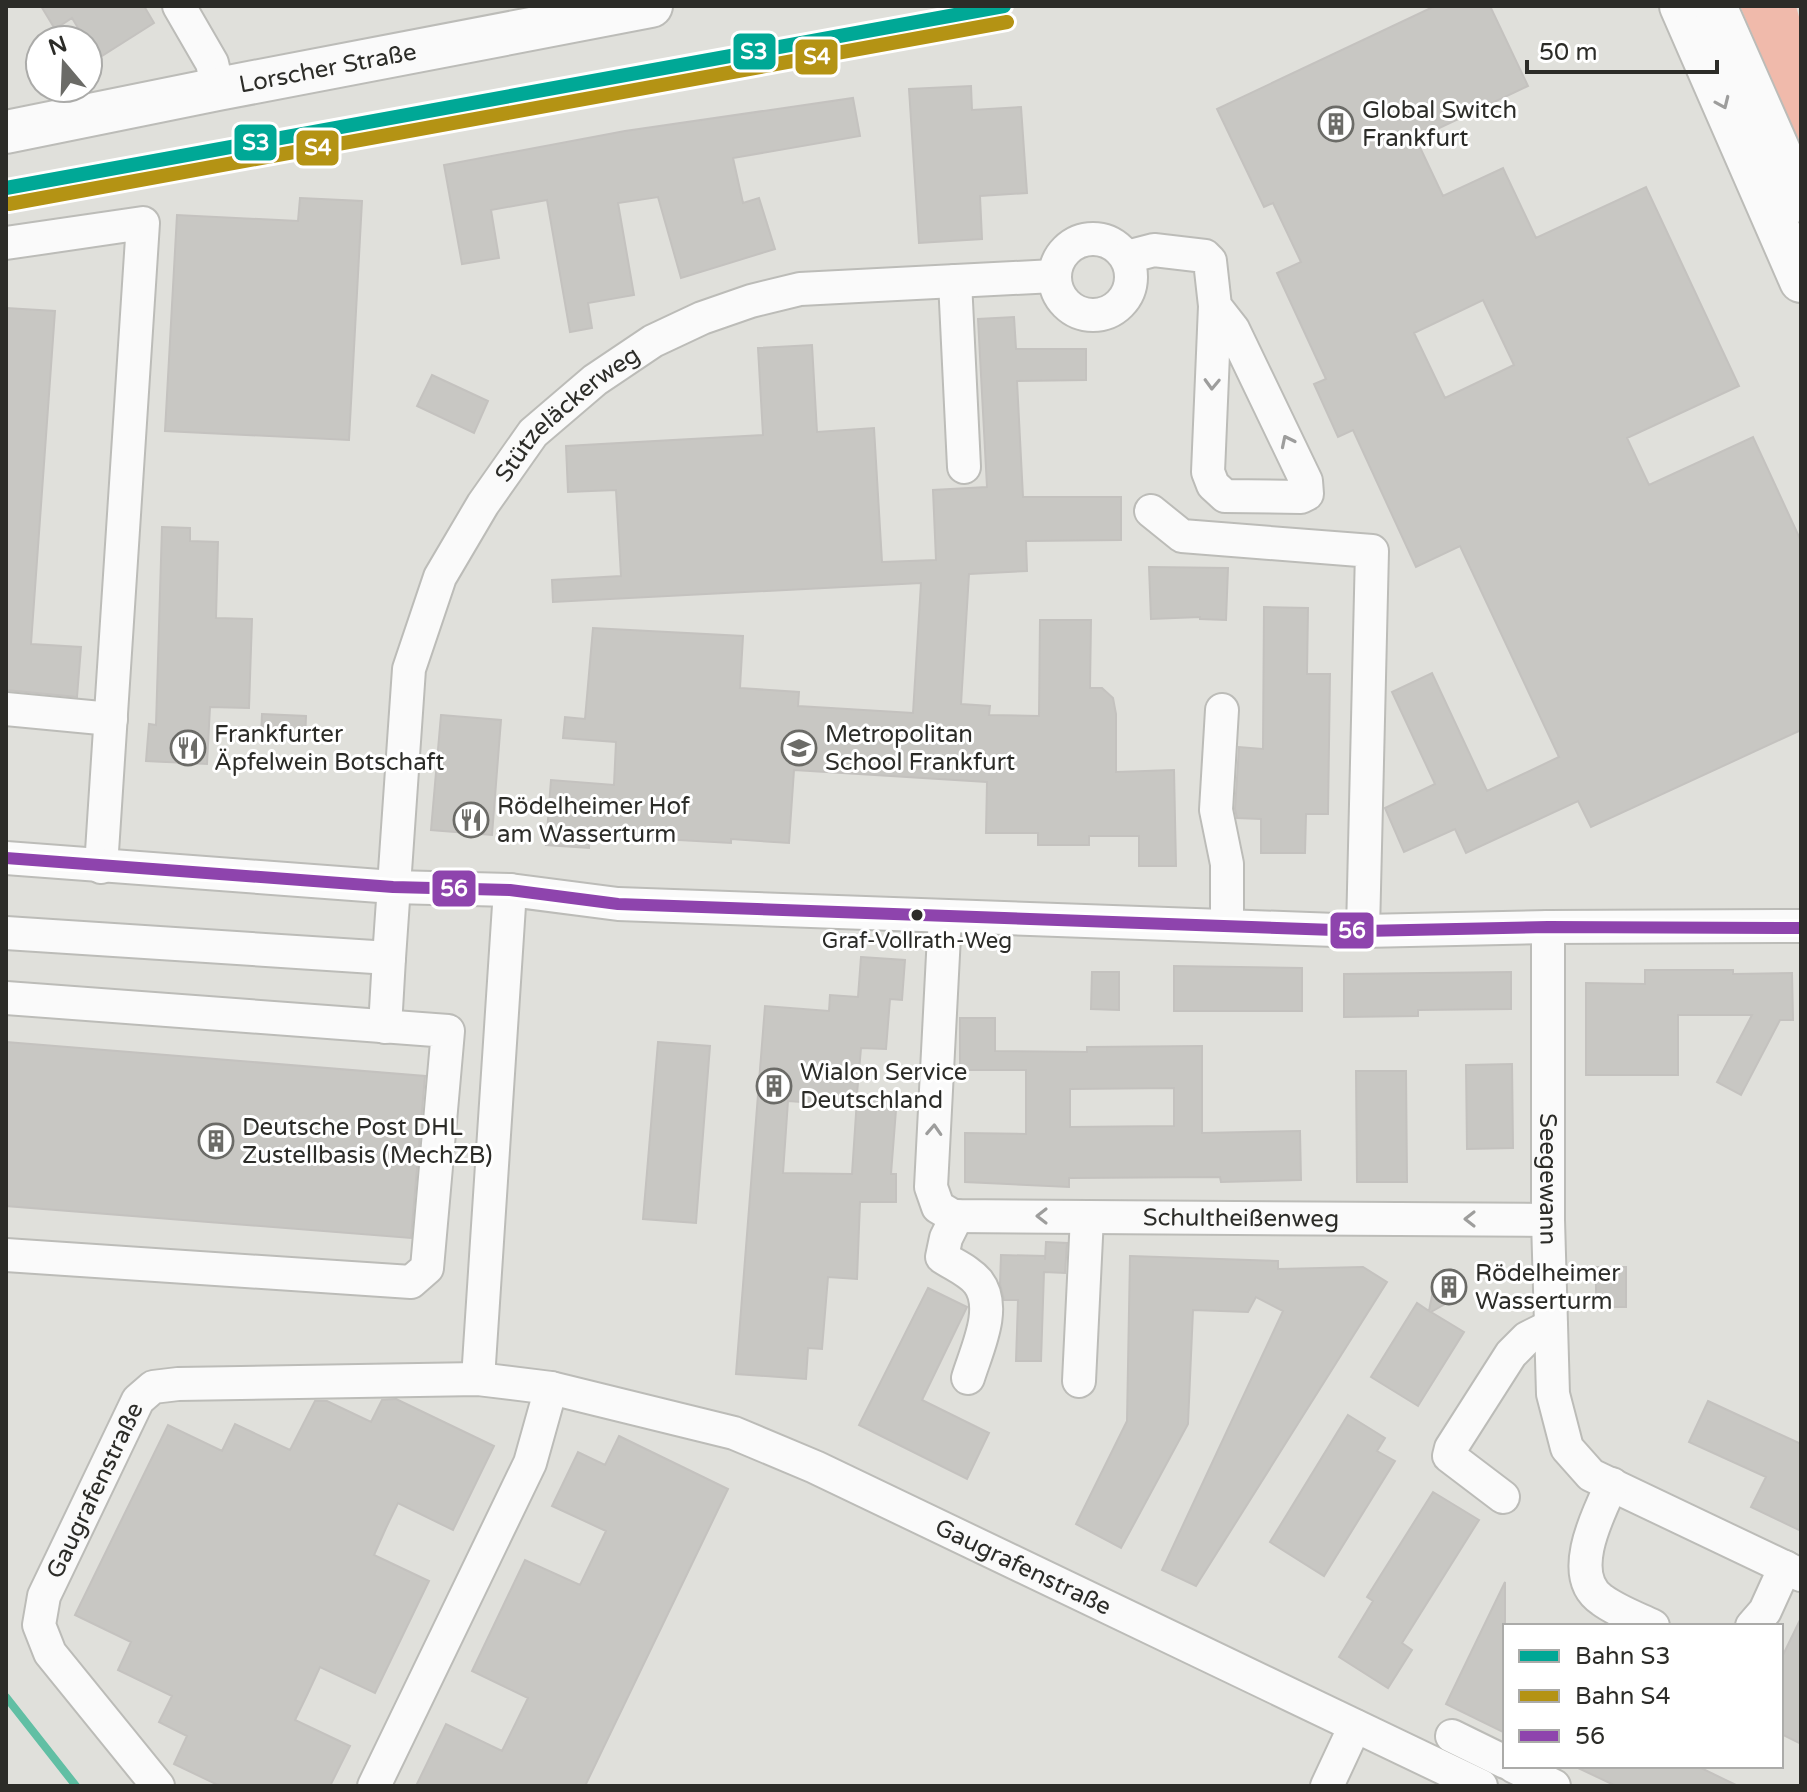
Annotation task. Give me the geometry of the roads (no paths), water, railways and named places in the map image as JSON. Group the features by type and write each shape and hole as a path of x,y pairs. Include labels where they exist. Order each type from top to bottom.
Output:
{"main road":[{"name":"Lorscher Straße","path":"6,132 651,6"},
{"path":"1681,6 1801,281"},
{"path":"1715,6 1801,201"}],"street":[{"path":"179,6 212,63 218,89"},
{"path":"6,243 143,223 101,867"},
{"path":"1091,238 1110,242 1127,257 1133,279 1127,297 1111,312 1090,316 1074,311 1057,292 1054,276 1059,260 1075,243 1091,238"},
{"path":"1127,257 1154,250 1205,256 1210,261 1215,306 1208,472 1213,485 1225,496 1301,497 1307,494 1306,481 1233,329 1215,306"},
{"name":"Stützeläckerweg","path":"385,1027 409,669 440,577 483,504 533,433 595,380 653,341 702,318 800,289 1054,276"},
{"path":"955,281 964,467"},
{"path":"1151,511 1182,536 1372,551 1363,931"},
{"path":"6,709 111,719"},
{"path":"1222,710 1216,810 1227,864 1227,926"},
{"path":"6,858 393,887 510,890 618,904 1363,931 1800,927"},
{"path":"478,1379 510,890"},
{"path":"945,916 931,1187 947,1211 942,1257 978,1281 984,1293 986,1318 968,1378"},
{"name":"Seegewann","path":"1548,927 1548,1220 1553,1394 1567,1448 1591,1475 1793,1571"},
{"path":"6,933 389,958"},
{"path":"6,998 448,1031 427,1268 411,1282 6,1255"},
{"name":"Schultheißenweg","path":"947,1211 1087,1217 1548,1220"},
{"path":"1079,1381 1087,1217"},
{"path":"1503,1497 1449,1456 1451,1448 1511,1354 1527,1338 1551,1326"},
{"name":"Gaugrafenstraße","path":"158,1786 50,1653 39,1625 44,1596 138,1400 153,1387 178,1384 478,1379 551,1388 734,1433 815,1467 1481,1786"},
{"path":"374,1786 530,1463 551,1388"},
{"path":"1612,1484 1585,1551 1586,1576 1599,1599 1649,1624"},
{"path":"1754,1624 1793,1571"},
{"path":"1327,1786 1355,1726"},
{"path":"1452,1736 1503,1761"},
{"path":"1517,1768 1554,1786"}],"waterway":[{"path":"6,1697 76,1786"}],"rail line":[{"name":"S3","path":"6,188 1004,6"},
{"name":"S4","path":"9,204 1007,22"}],"place":[{"name":"Global Switch Frankfurt","path":"1336,124"},
{"name":"Frankfurter Äpfelwein Botschaft","path":"188,748"},
{"name":"Metropolitan School Frankfurt","path":"799,748"},
{"name":"Rödelheimer Hof am Wasserturm","path":"471,820"},
{"name":"Graf-Vollrath-Weg","path":"917,915"},
{"name":"Wialon Service Deutschland","path":"774,1086"},
{"name":"Deutsche Post DHL Zustellbasis (MechZB)","path":"216,1141"},
{"name":"Rödelheimer Wasserturm","path":"1449,1287"}]}
